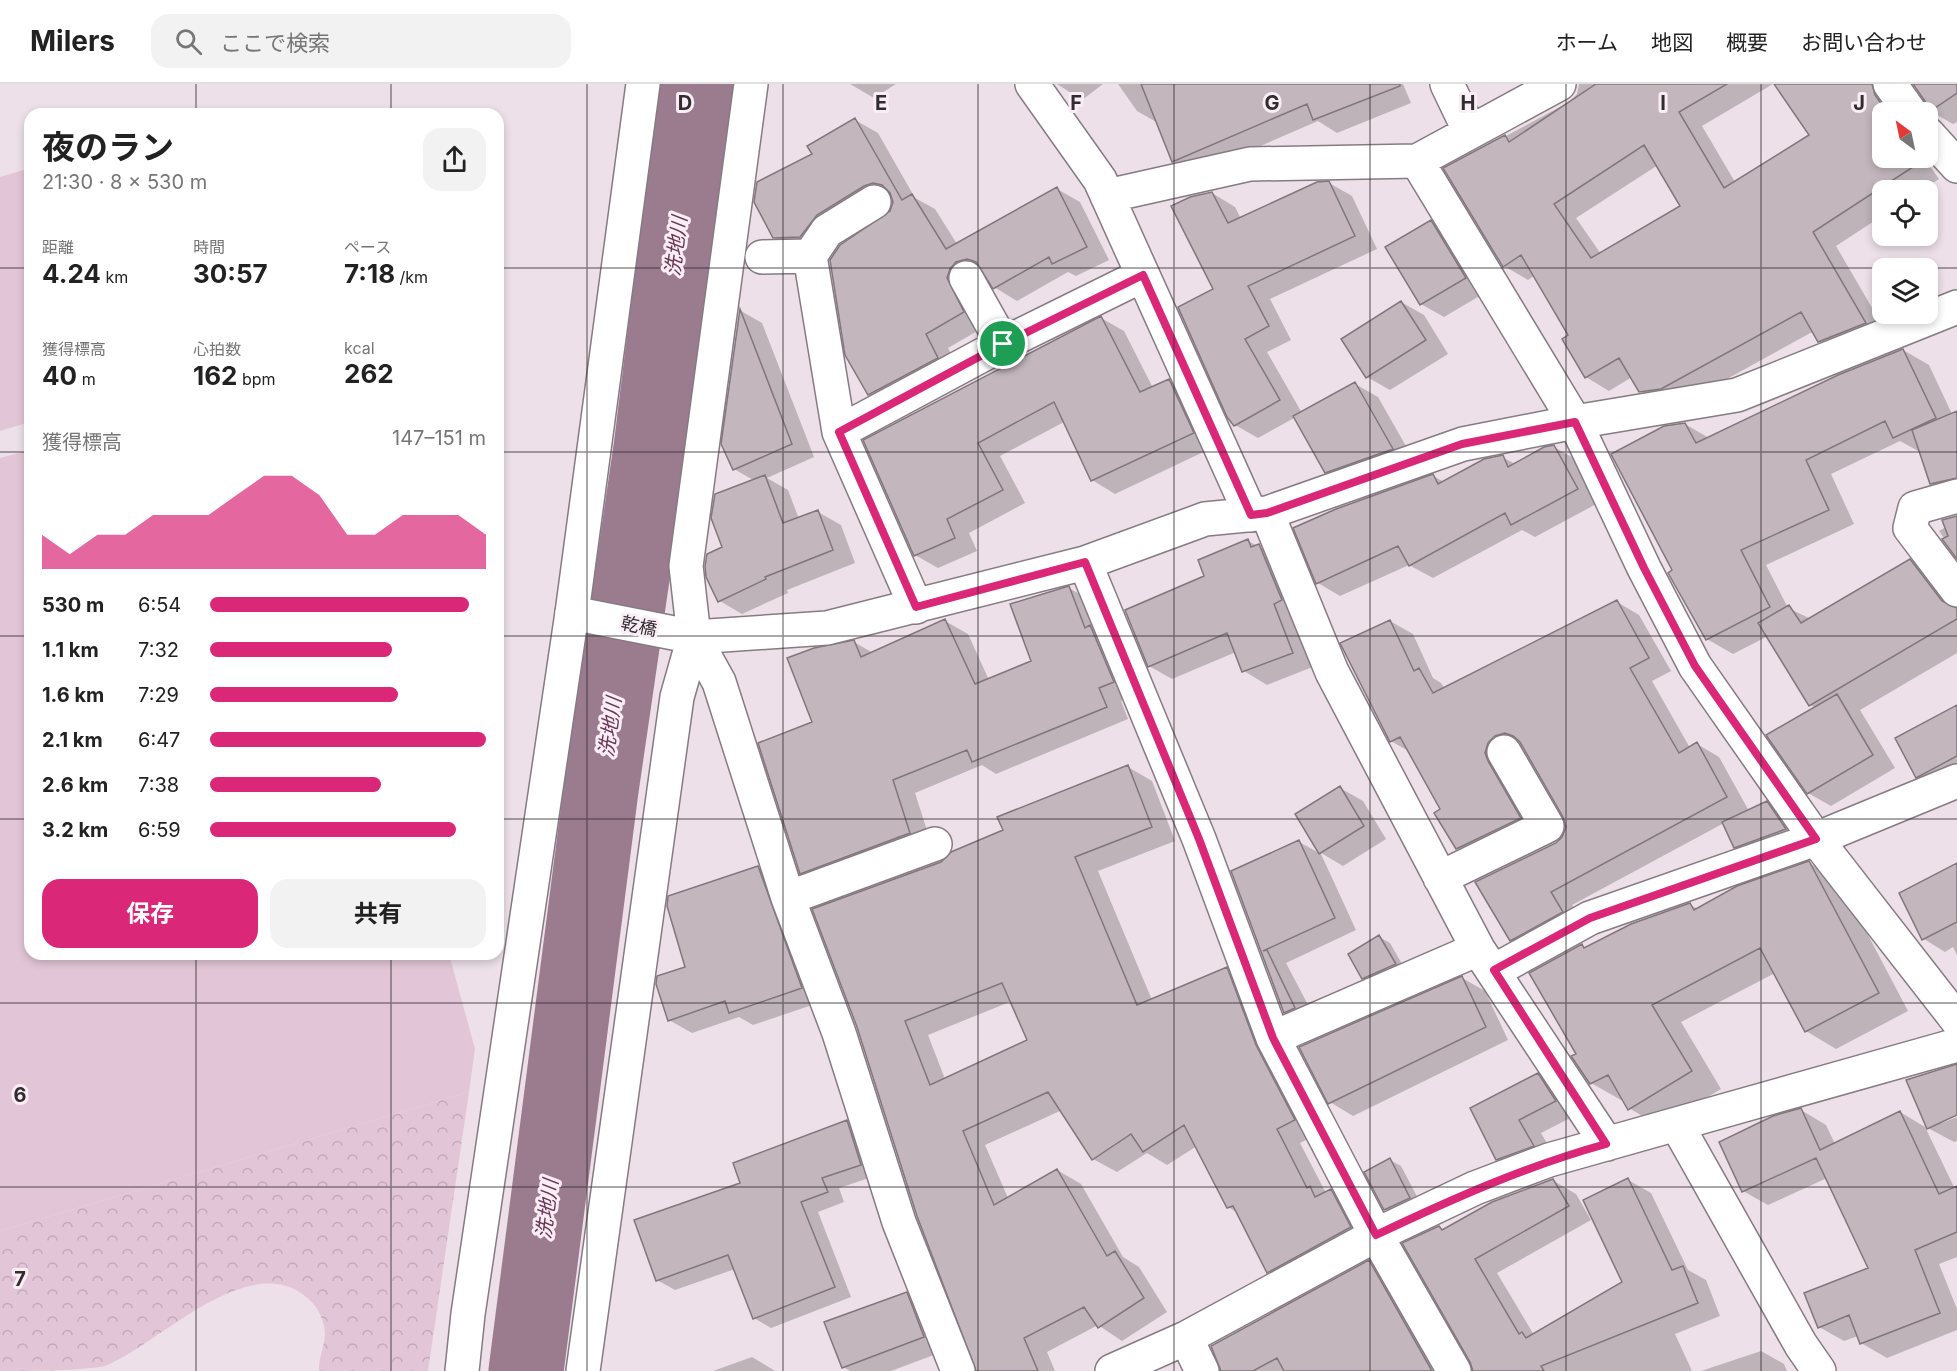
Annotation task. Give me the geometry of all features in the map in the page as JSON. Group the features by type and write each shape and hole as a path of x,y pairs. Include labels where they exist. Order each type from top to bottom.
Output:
{"street":[{"path":"462,1371 470,1303 584,616 644,84"},
{"path":"583,1371 687,636 686,566 751,84"},
{"path":"1032,84 1100,180 1332,672 1440,878 1486,960 1606,1144"},
{"path":"1447,84 1470,132"},
{"path":"1107,196 1250,164 1417,161 1559,84"},
{"path":"1890,84 1903,102"},
{"path":"1938,145 1957,166"},
{"path":"1417,161 1575,422 1644,568 1695,666 1816,839 1957,1020"},
{"path":"874,202 827,231 810,256 839,432 916,607"},
{"path":"762,257 810,256"},
{"path":"839,432 1003,344 1143,275"},
{"path":"966,278 1003,344"},
{"name":"乾橋","path":"584,616 687,636 828,628 1085,562 1205,519 1259,514 1462,444 1575,422 1737,395 1957,307"},
{"path":"1957,496 1915,508 1910,528 1957,590"},
{"path":"1085,562 1199,839 1273,1038 1376,1235 1454,1371"},
{"path":"687,636 719,681 788,898 839,1033 899,1222 958,1371"},
{"path":"1440,878 1547,826 1504,753"},
{"path":"1273,1038 1486,960 1590,918 1816,839 1957,781"},
{"path":"788,898 935,844"},
{"path":"1112,1371 1186,1338 1376,1235 1475,1188 1549,1160 1957,1045"},
{"path":"1677,1125 1802,1346 1819,1371"},
{"path":"1186,1338 1202,1371"}],"green space":[{"path":"24,170 24,424 0,431 0,177"},
{"path":"24,452 24,960 451,960 475,1049 469,1092 0,1231 0,458"},
{"path":"469,1092 428,1371 319,1371 325,1332 318,1310 298,1291 275,1284 250,1286 224,1295 198,1308 105,1366 68,1370 0,1371 0,1231"}],"building":[{"path":"1141,84 1400,84 1400,86 1313,120 1307,104 1172,162"},
{"path":"1596,84 1727,84 1679,112 1724,188 1809,135 1774,84 1872,84 1880,102 1872,102 1872,168 1911,168 1893,180 1872,180 1872,194 1813,232 1866,323 1818,342 1801,312 1661,389 1639,392 1619,358 1585,378 1562,339 1568,335 1521,255 1503,267 1443,168 1505,135 1509,142","holes":["1644,145 1680,206 1591,258 1554,204"]},
{"path":"1913,84 1957,84 1957,93 1938,106 1938,102 1925,101"},
{"path":"855,118 902,200 912,194 946,249 1057,187 1087,247 1052,264 1049,257 993,289 976,262 967,259 956,262 947,278 964,312 926,334 938,358 868,395 845,355 830,260 840,245 890,211 893,202 890,193 882,185 873,183 864,186 817,215 800,237 773,238 754,202 757,182 812,154 807,146"},
{"path":"1329,181 1355,236 1248,286 1269,326 1245,339 1280,400 1234,426 1227,417 1178,307 1213,289 1171,206 1190,197 1212,192 1228,223 1317,182"},
{"path":"1431,220 1466,278 1420,305 1385,247"},
{"path":"1401,301 1426,340 1366,378 1341,339"},
{"path":"740,309 792,444 733,470 721,444"},
{"path":"1101,316 1140,392 1169,379 1194,433 1091,481 1054,402 978,443 1003,490 947,519 955,538 914,556 863,440"},
{"path":"1903,349 1936,418 1893,438 1885,421 1806,460 1829,510 1741,550 1770,607 1706,640 1668,573 1672,570 1611,454 1664,426 1685,423 1696,443 1838,375"},
{"path":"1355,382 1393,449 1325,473 1293,416"},
{"path":"1957,411 1957,478 1930,484 1912,430"},
{"path":"1554,445 1578,489 1511,525 1505,513 1409,566 1398,546 1316,584 1293,528 1336,509 1433,474 1438,484 1484,459 1503,455 1508,467 1544,447"},
{"path":"765,475 783,523 818,510 833,550 765,577 766,579 718,602 706,577 705,566 707,554 722,547 711,518 715,494"},
{"path":"1957,516 1957,559 1942,539 1948,536 1942,520"},
{"path":"1248,539 1251,547 1259,544 1282,600 1274,604 1293,653 1242,672 1227,633 1148,667 1125,610 1204,576 1198,560"},
{"path":"1910,559 1942,601 1957,608 1957,619 1809,706 1758,623 1789,605 1801,623"},
{"path":"1069,586 1085,628 1090,625 1114,682 1099,688 1107,707 972,762 967,750 893,780 910,833 800,874 758,743 812,722 787,658 814,648 854,640 861,657 945,619 975,684 1031,661 1010,604"},
{"path":"1617,600 1649,658 1630,668 1679,753 1697,742 1727,797 1551,892 1563,912 1510,941 1475,882 1556,843 1562,837 1566,827 1563,817 1520,742 1505,733 1495,736 1488,743 1485,753 1521,818 1456,849 1434,813 1440,809 1400,737 1390,742 1340,643 1390,620 1414,671 1419,668 1433,693"},
{"path":"1837,694 1873,755 1807,794 1766,735"},
{"path":"1957,705 1957,756 1916,778 1895,738"},
{"path":"1128,765 1152,827 1075,857 1137,1005 1227,967 1256,1045 1295,1120 1277,1129 1307,1188 1310,1186 1315,1197 1331,1189 1351,1227 1267,1273 1233,1206 1227,1208 1184,1125 1143,1152 1131,1134 1092,1160 1048,1092 963,1131 994,1205 1057,1169 1107,1256 1115,1251 1144,1298 1098,1328 1084,1307 1024,1338 1038,1371 976,1371 917,1216 857,1027 812,909 941,862 951,852 1003,830 997,817","holes":["1002,983 1027,1040 930,1085 905,1021"]},
{"path":"1340,786 1364,826 1319,854 1295,814"},
{"path":"1767,801 1786,829 1734,848 1722,822"},
{"path":"1299,840 1335,918 1263,951 1267,950 1295,1008 1284,1013 1231,871"},
{"path":"1809,861 1879,993 1805,1032 1760,948 1652,1005 1692,1071 1628,1110 1608,1075 1590,1084 1571,1056 1576,1054 1529,973 1582,944 1584,948 1631,924 1690,903 1694,910 1737,886"},
{"path":"1957,863 1957,922 1922,940 1899,893"},
{"path":"758,866 802,988 729,1013 725,1001 668,1021 656,984 657,976 685,967 667,906 668,896"},
{"path":"1379,935 1396,964 1362,979 1348,954"},
{"path":"1462,976 1486,1027 1328,1104 1299,1047"},
{"path":"1957,1064 1957,1115 1927,1129 1906,1080"},
{"path":"1538,1073 1556,1101 1519,1120 1534,1146 1496,1160 1470,1108"},
{"path":"1801,1108 1820,1150 1900,1111 1939,1194 1957,1186 1957,1232 1915,1250 1940,1313 1860,1344 1849,1315 1818,1328 1804,1293 1868,1268 1816,1158 1742,1192 1719,1142 1773,1116"},
{"path":"847,1120 861,1165 822,1178 828,1192 801,1202 835,1287 753,1319 728,1255 656,1281 634,1220 740,1183 733,1163"},
{"path":"1390,1158 1410,1198 1384,1210 1364,1172"},
{"path":"1628,1178 1672,1270 1683,1266 1698,1303 1541,1366 1544,1371 1473,1371 1402,1243 1439,1226 1442,1230 1492,1202 1553,1179 1569,1206 1475,1259 1519,1334 1522,1332 1526,1338 1622,1282 1583,1200"},
{"path":"1369,1260 1432,1371 1284,1371 1277,1358 1253,1371 1221,1371 1211,1346"},
{"path":"907,1292 924,1337 842,1368 824,1322"}],"waterway":[{"name":"洗地川","path":"526,1371 601,790 651,448 696,84"}],"route":[{"path":"1143,275 1251,515 1267,513 1462,444 1575,422 1644,568 1695,666 1816,839 1590,918 1494,970 1606,1144 1549,1160 1475,1188 1376,1235 1273,1038 1199,839 1085,562 916,607 839,432 1003,344 1143,275"}]}
